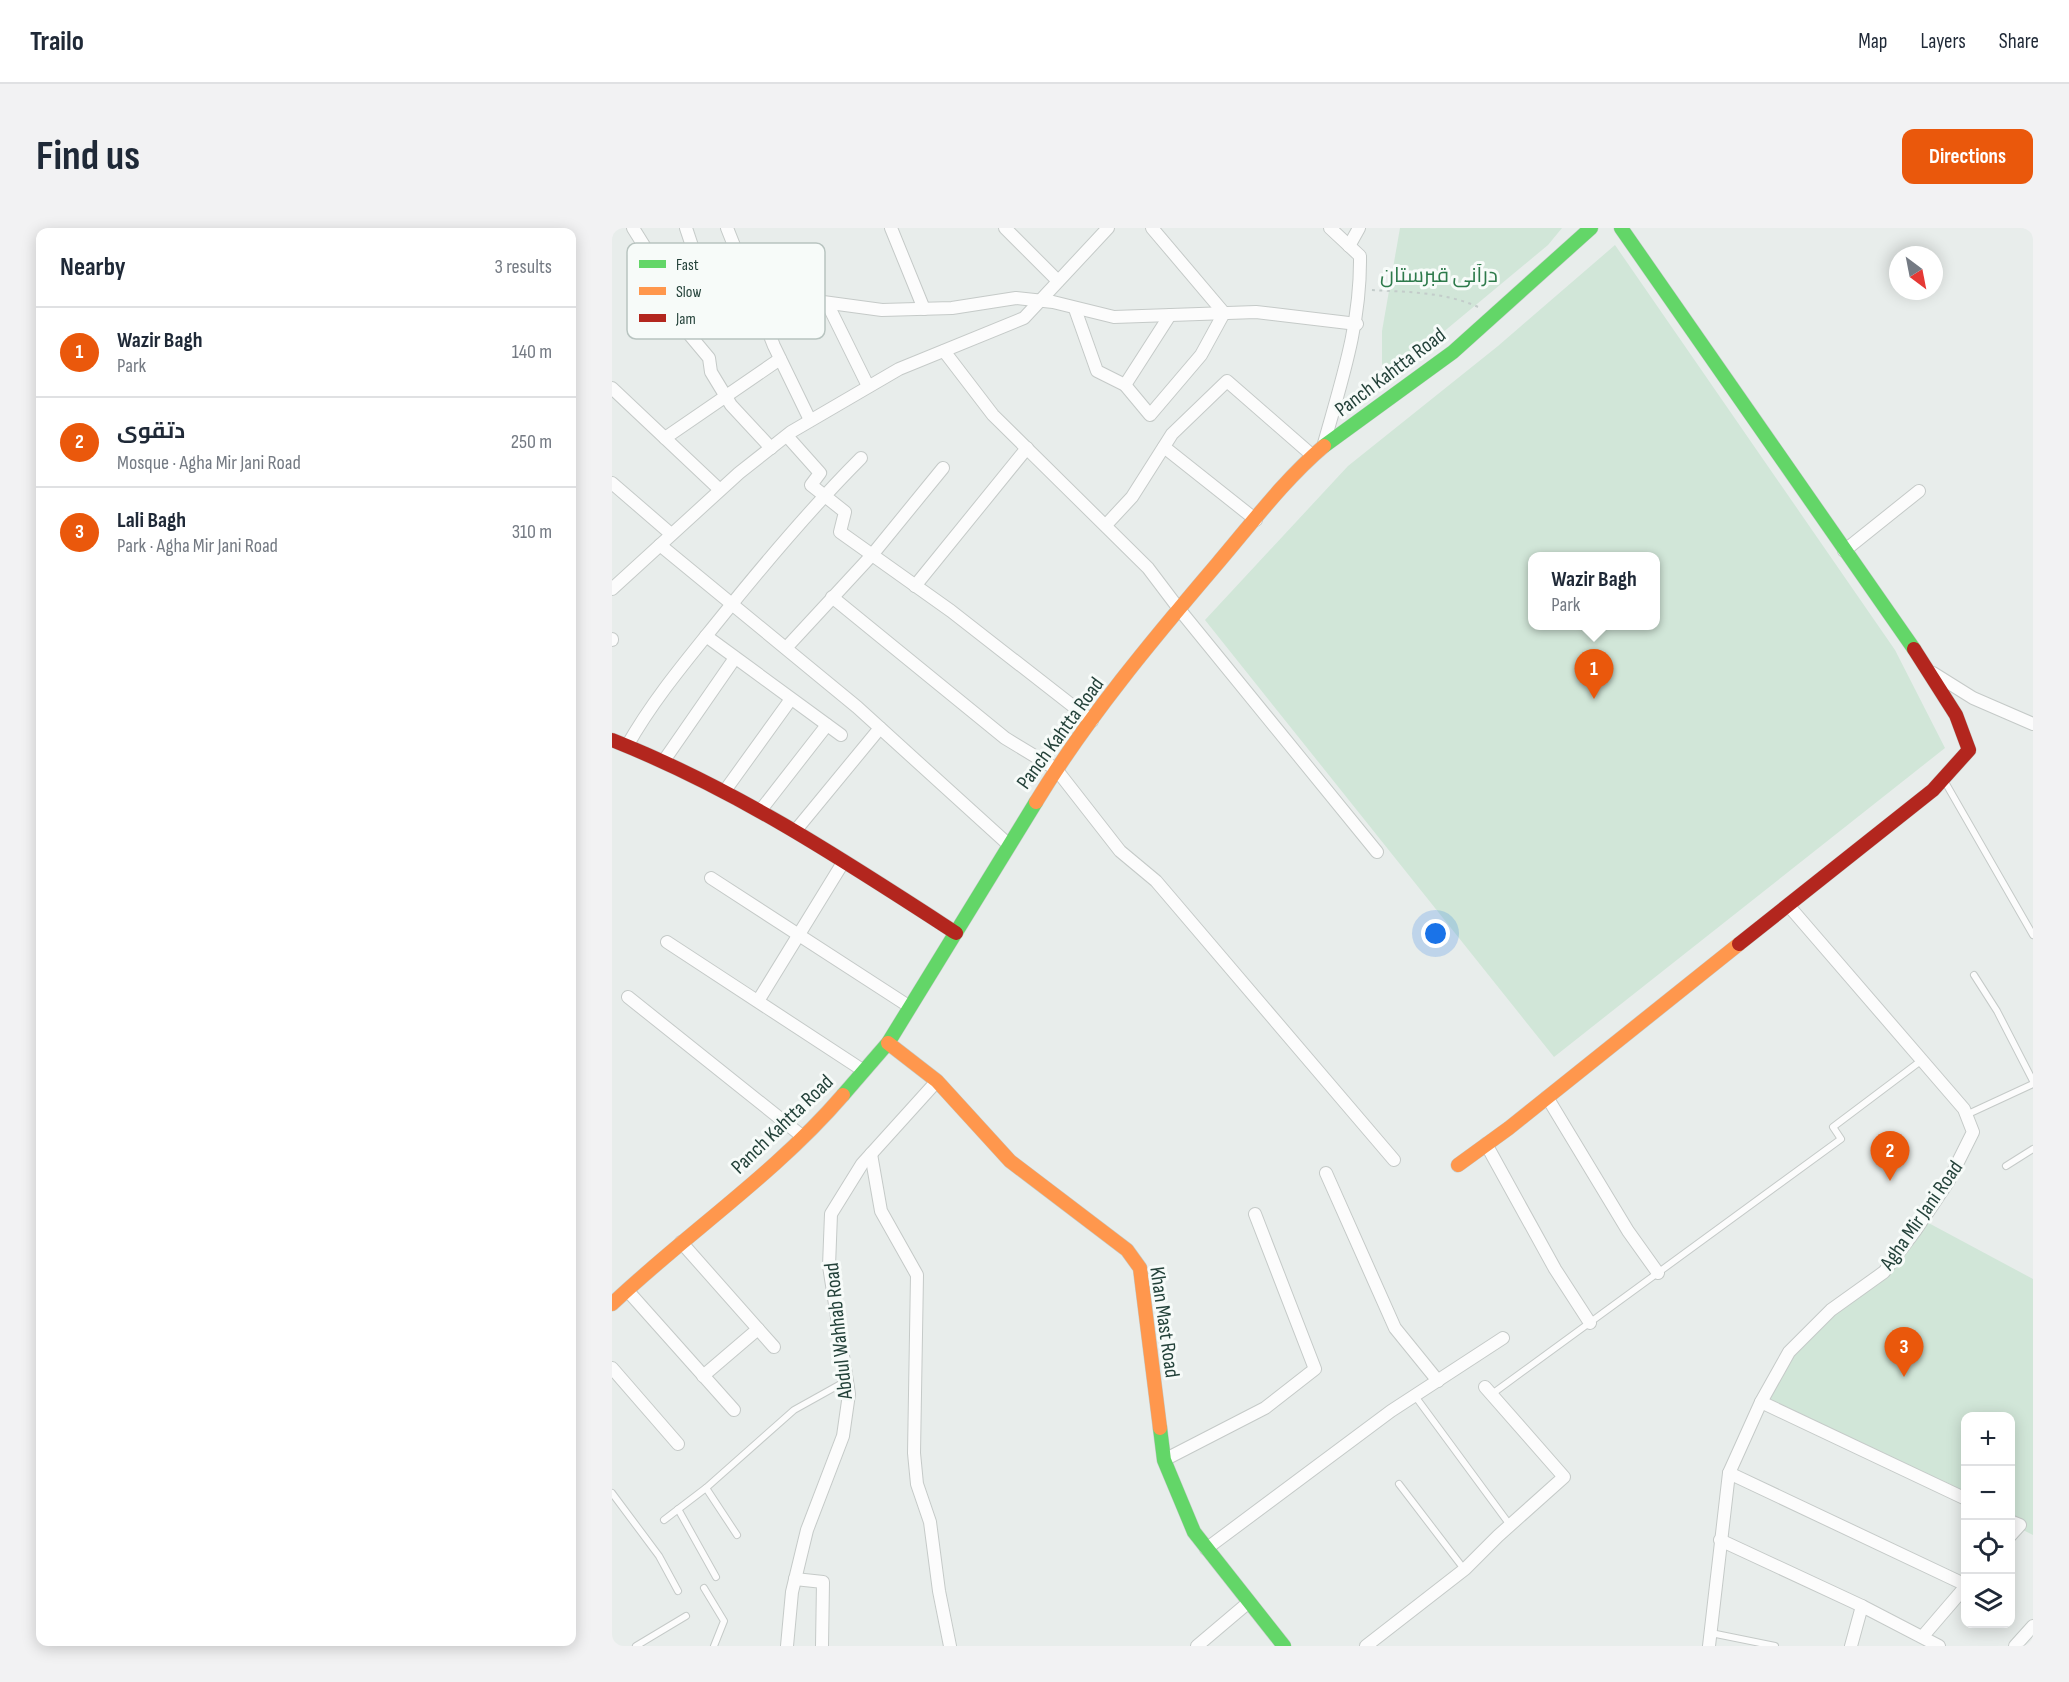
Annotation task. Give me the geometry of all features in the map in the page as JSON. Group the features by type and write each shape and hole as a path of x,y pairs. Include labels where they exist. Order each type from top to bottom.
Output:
{"street":[{"path":"633,228 642,243"},
{"path":"686,228 691,243"},
{"path":"727,228 733,243"},
{"path":"891,228 924,309"},
{"path":"1005,228 1058,281"},
{"path":"614,584 720,490 771,448 810,420 899,369 1023,318 1108,228"},
{"path":"1152,228 1224,313"},
{"path":"1106,525 1132,497 1172,434 1227,381 1318,452 1357,324 1360,290 1360,256 1330,228"},
{"path":"1349,246 1359,228"},
{"name":"Panch Kahtta Road","path":"612,1304 681,1242 734,1200 802,1136 831,1108 888,1043 1056,769 1179,609 1293,474 1318,452 1453,352 1496,316 1591,228"},
{"path":"1458,1165 1933,790 1970,750 1956,715 1929,671 1622,228"},
{"path":"827,303 882,310 924,309 952,308 1016,298 1114,317 1257,312 1357,324"},
{"path":"827,303 868,386"},
{"path":"1075,309 1097,371 1125,385 1150,415 1201,355 1224,313"},
{"path":"1125,385 1170,315"},
{"path":"693,339 709,358 711,372 726,396 771,448"},
{"path":"772,339 810,420"},
{"path":"944,351 993,415 1148,568 1377,852"},
{"path":"665,438 780,359"},
{"path":"612,388 720,490"},
{"path":"787,436 820,473 811,485 845,512 840,532 915,586 1092,721"},
{"path":"1164,447 1256,519"},
{"path":"915,586 1027,448"},
{"path":"627,746 650,705 732,604 823,496 861,458"},
{"path":"786,648 872,555 944,468"},
{"path":"612,483 671,534"},
{"path":"1844,551 1919,491"},
{"path":"660,544 880,728 1009,845"},
{"path":"832,597 1005,738 1056,769 1120,851 1156,881 1394,1160"},
{"path":"706,636 841,735"},
{"path":"663,762 735,658"},
{"path":"1929,671 1973,698 2033,724"},
{"path":"724,792 791,699"},
{"path":"760,811 827,725"},
{"path":"796,830 880,728"},
{"path":"612,740 663,762 796,830 956,933"},
{"path":"758,1001 844,861"},
{"path":"711,878 910,1007"},
{"path":"1788,904 1922,1060 1966,1115"},
{"path":"667,942 864,1071"},
{"path":"628,997 802,1136"},
{"name":"Khan Mast Road","path":"888,1043 937,1081 1010,1161 1127,1250 1140,1268 1164,1460 1184,1512 1206,1549 1284,1646"},
{"name":"Abdul Wahhab Road","path":"787,1646 795,1580 807,1530 843,1436 849,1394 829,1266 831,1214 871,1154 937,1081"},
{"path":"1547,1097 1628,1231 1658,1273"},
{"name":"Agha Mir Jani Road","path":"1710,1640 1728,1473 1761,1402 1789,1352 1831,1310 1884,1272 1915,1231 1964,1154 1972,1132 1966,1115"},
{"path":"1486,1144 1555,1269 1590,1323"},
{"path":"871,1154 881,1211 917,1275 915,1463 917,1484 930,1522 939,1591 950,1646"},
{"path":"1326,1173 1395,1328 1438,1381"},
{"path":"1164,1460 1265,1408 1315,1369 1255,1214"},
{"path":"681,1242 774,1347"},
{"path":"627,1290 734,1410"},
{"path":"703,1376 758,1329"},
{"path":"1206,1549 1415,1396 1503,1338"},
{"path":"612,1368 678,1444"},
{"path":"1366,1646 1465,1569 1564,1477 1488,1390"},
{"path":"1761,1402 1961,1497"},
{"path":"1728,1473 1961,1583"},
{"path":"1720,1540 1862,1606 1939,1646"},
{"path":"795,1580 823,1582 822,1646"},
{"path":"1923,1636 1961,1590"},
{"path":"1197,1646 1249,1602"},
{"path":"1851,1646 1862,1606"},
{"path":"2016,1646 2033,1626"}],"lane":[{"path":"1944,778 2033,935"},
{"path":"1966,1115 2033,1082 1997,1011 1974,975"},
{"path":"1488,1390 1590,1323 1840,1139 1833,1127 1922,1060"},
{"path":"2006,1166 2033,1149"},
{"path":"664,1520 706,1488 795,1410 847,1381"},
{"path":"1415,1396 1510,1525"},
{"path":"1399,1484 1465,1569"},
{"path":"706,1488 737,1535"},
{"path":"612,1493 660,1556 678,1591"},
{"path":"678,1509 716,1577"},
{"path":"704,1588 724,1621 714,1646"},
{"path":"636,1646 686,1616"},
{"path":"1710,1640 1775,1646"}],"path":[{"path":"1360,290 1410,292 1466,301 1496,316"}],"green space":[{"name":"درآنی قبرستان","path":"1400,228 1562,228 1548,245 1382,383 1382,331"},
{"path":"1615,245 1895,650 1945,748 1554,1057 1205,620 1348,466 1498,346"},
{"path":"1923,1220 2033,1279 2033,1535 2015,1526 2015,1412 1961,1412 1961,1500 1761,1402 1789,1352 1884,1272"}],"traffic: fast":[{"path":"1324,446 1453,352 1591,228"},
{"path":"1621,228 1914,649"},
{"path":"843,1095 888,1043 1036,802"},
{"path":"1160,1428 1164,1460 1194,1532 1284,1646"}],"traffic: slow":[{"path":"1036,802 1077,740 1145,650 1269,502 1324,446"},
{"path":"1458,1165 1509,1128 1739,944"},
{"path":"888,1043 937,1081 1010,1161 1127,1250 1140,1268 1160,1428"},
{"path":"612,1304 789,1151 843,1095"}],"traffic: jam":[{"path":"1739,944 1933,790 1969,750 1956,715 1914,649"},
{"path":"612,740 658,759 789,828 956,933"}],"place":[{"name":"Wazir Bagh","path":"1594,699"},
{"name":"دتقوى","path":"1890,1181"},
{"name":"Lali Bagh","path":"1904,1377"}]}
